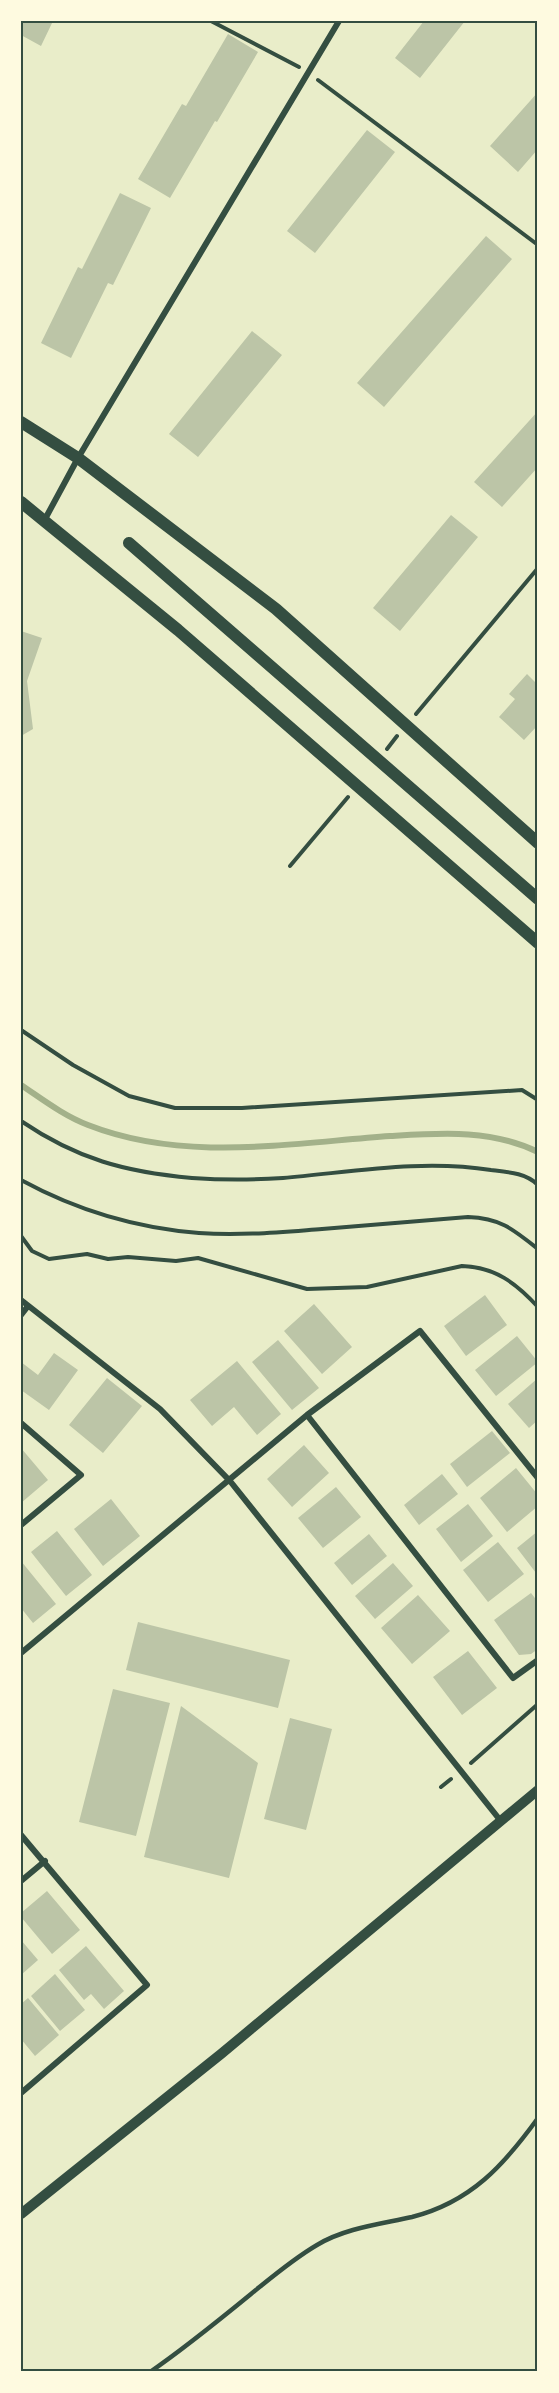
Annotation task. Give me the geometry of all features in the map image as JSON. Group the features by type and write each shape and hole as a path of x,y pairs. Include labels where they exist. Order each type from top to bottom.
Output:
{"main road":[{"path":"21,422 78,458 276,609 538,843"},
{"path":"21,502 178,630 538,943"},
{"path":"129,543 538,899"}],"street":[{"path":"45,521 78,458 339,21"},
{"path":"21,1300 160,1409 230,1481 500,1820"},
{"path":"21,1315 28,1306"},
{"path":"21,1653 307,1415 420,1331 538,1478"},
{"path":"307,1415 513,1678 538,1660"},
{"path":"21,1423 81,1475 21,1525"},
{"path":"21,2214 230,2047 538,1790"},
{"path":"21,1834 147,1985 21,2093"},
{"path":"21,1881 45,1861"}],"lane":[{"path":"150,2372 318,2244 346,2233 416,2216 467,2194 510,2156 538,2118"}],"path":[{"path":"211,21 307,72 538,245"},
{"path":"428,700 538,568"},
{"path":"21,1030 72,1065 129,1096 175,1108 242,1108 522,1090 538,1100"},
{"path":"21,1121 66,1149 93,1160 139,1171 193,1178 280,1178 380,1166 423,1164 467,1166 512,1173 531,1178 538,1185"},
{"path":"21,1180 79,1208 170,1230 245,1234 468,1217 501,1222 538,1249"},
{"path":"21,1236 32,1251 49,1259 87,1254 108,1259 128,1257 176,1261 198,1258 308,1289 367,1287 462,1266 477,1266 505,1277 538,1307"},
{"path":"483,1754 538,1704"}],"building":[{"path":"21,21 53,21 41,46 21,35"},
{"path":"424,21 465,21 420,78 395,58"},
{"path":"228,34 258,52 170,198 138,179 182,104 186,106"},
{"path":"538,92 538,149 518,172 490,146"},
{"path":"367,130 395,152 315,253 287,231"},
{"path":"120,193 151,208 113,285 108,283 71,358 41,343 78,267 82,269"},
{"path":"486,236 512,259 384,407 357,383"},
{"path":"252,331 282,355 198,457 169,434"},
{"path":"538,411 538,467 502,507 474,482"},
{"path":"451,515 478,537 400,631 373,608"},
{"path":"21,631 42,638 27,681 33,729 21,736"},
{"path":"527,674 535,682 538,679 538,725 524,740 499,717 515,699 509,694"},
{"path":"485,1295 507,1325 466,1356 444,1326"},
{"path":"314,1304 352,1347 322,1374 284,1331"},
{"path":"517,1336 538,1362 496,1396 475,1370"},
{"path":"278,1340 319,1388 292,1410 252,1362"},
{"path":"54,1353 78,1370 49,1410 21,1390 21,1362 38,1375"},
{"path":"237,1361 281,1414 257,1435 234,1407 212,1426 190,1400"},
{"path":"107,1378 142,1406 103,1453 69,1425"},
{"path":"538,1378 538,1420 529,1428 508,1404"},
{"path":"492,1431 510,1453 467,1487 450,1464"},
{"path":"304,1445 329,1473 292,1507 267,1479"},
{"path":"21,1448 48,1480 21,1503"},
{"path":"516,1468 538,1495 538,1506 507,1532 480,1498"},
{"path":"442,1474 458,1494 419,1525 404,1505"},
{"path":"336,1487 361,1517 323,1548 298,1518"},
{"path":"111,1499 140,1536 103,1566 74,1529"},
{"path":"468,1504 493,1536 461,1562 436,1529"},
{"path":"57,1531 92,1575 66,1596 31,1552"},
{"path":"538,1531 538,1571 536,1573 517,1548"},
{"path":"369,1534 387,1556 352,1585 334,1563"},
{"path":"498,1542 524,1574 488,1602 463,1570"},
{"path":"21,1561 56,1604 33,1623 21,1608"},
{"path":"393,1563 413,1586 375,1619 355,1596"},
{"path":"531,1593 538,1602 538,1649 531,1654 519,1655 494,1620"},
{"path":"418,1595 450,1631 412,1664 381,1628"},
{"path":"138,1622 290,1660 278,1708 126,1670"},
{"path":"468,1651 497,1688 462,1715 433,1677"},
{"path":"113,1689 170,1703 136,1836 79,1822"},
{"path":"181,1706 258,1763 229,1878 144,1857"},
{"path":"290,1718 332,1729 306,1830 264,1819"},
{"path":"47,1891 80,1930 52,1954 21,1917 21,1913"},
{"path":"21,1940 38,1960 21,1975"},
{"path":"86,1946 124,1991 104,2009 91,1994 84,2000 59,1970"},
{"path":"55,1974 85,2010 60,2031 31,1996"},
{"path":"28,1998 59,2035 35,2056 21,2039 21,2004"}],"waterway":[{"path":"21,1085 62,1112 88,1125 125,1137 162,1144 200,1147 276,1146 390,1136 466,1134 502,1139 538,1152"}]}
